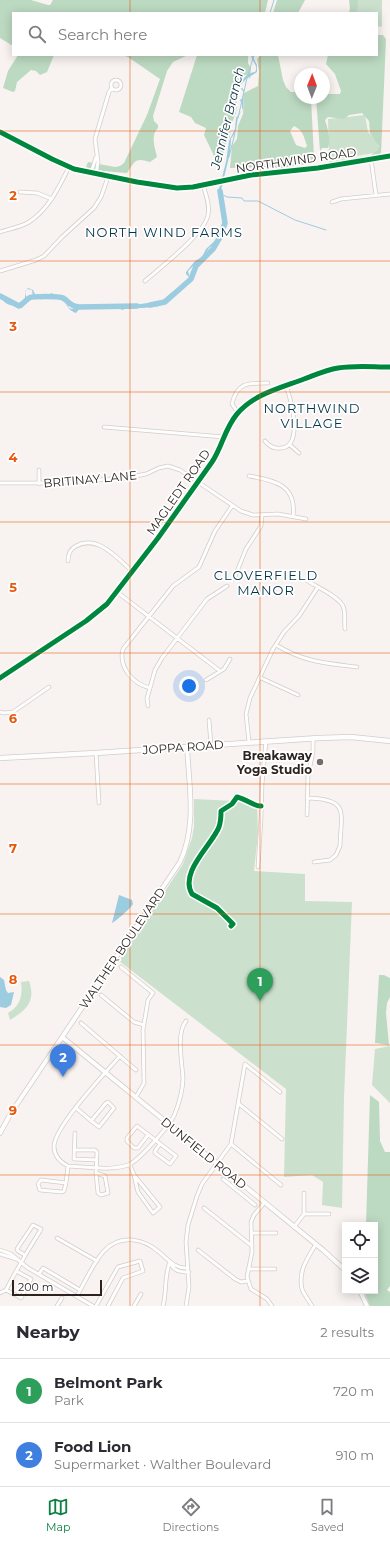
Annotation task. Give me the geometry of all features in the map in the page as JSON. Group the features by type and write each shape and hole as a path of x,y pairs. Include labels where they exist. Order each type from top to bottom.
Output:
{"main road":[{"name":"JOPPA ROAD","path":"0,758 313,738 351,737 390,741"}],"street":[{"path":"94,174 96,157 95,139 109,92 112,88"},
{"name":"NORTHWIND ROAD","path":"0,132 69,167 108,177 168,187 185,188 259,174 318,168 390,156"},
{"path":"371,159 376,195"},
{"path":"0,232 29,222 52,199 69,167"},
{"path":"0,272 36,260 46,254 62,237 94,208 101,197 108,177"},
{"path":"145,281 168,262 206,223 209,208 203,185"},
{"path":"20,192 37,193 52,199"},
{"path":"332,202 341,198 390,194"},
{"name":"MAGLEDT ROAD","path":"0,678 95,614 107,604 215,458 229,425 238,413 257,398 337,368 390,367"},
{"path":"238,413 232,404 235,394 240,387 246,384 268,383"},
{"path":"264,441 268,445 277,448 285,448 290,445 294,438 292,405 286,386"},
{"path":"104,427 224,437"},
{"path":"290,445 299,453"},
{"name":"BRITINAY LANE","path":"0,483 39,484 129,478 146,474 165,466 177,468 232,506 246,513 262,515 278,514 306,519"},
{"path":"39,470 39,484"},
{"path":"248,476 277,483 287,489 293,500 293,516"},
{"path":"150,688 140,685 131,677 124,665 122,656 123,649 150,617 173,586 200,567 215,531 232,506"},
{"path":"234,579 248,547 261,526 262,515"},
{"path":"68,562 69,553 74,547 84,543 94,543 104,547 132,572"},
{"path":"306,580 342,605 344,610 345,629"},
{"path":"148,706 147,698 159,662 207,599 227,586"},
{"path":"249,742 246,711 250,698 276,645 284,632 299,616 318,587"},
{"path":"117,592 220,671"},
{"path":"276,645 310,660 357,667"},
{"path":"206,680 225,667 230,659"},
{"path":"261,678 298,695"},
{"path":"0,712 13,712 49,687"},
{"path":"209,720 211,745"},
{"path":"307,815 308,775 313,752 313,738"},
{"path":"258,866 262,818 262,784 266,741"},
{"name":"WALTHER BOULEVARD","path":"0,1133 6,1121 62,1037 170,878 183,855 190,832 186,746"},
{"path":"96,753 99,803"},
{"path":"307,798 331,800 338,805 341,812 340,846 338,851 330,860 314,862"},
{"path":"121,967 153,993 148,1000 142,1040 144,1083 136,1098"},
{"path":"101,995 134,1022 144,1025"},
{"path":"120,1056 76,1108 66,1122 54,1145 57,1155 61,1161 68,1166 118,1168 130,1165 142,1156 169,1124 174,1116 182,1084 181,1038 182,1027 186,1021"},
{"path":"81,1023 136,1070"},
{"name":"DUNFIELD ROAD","path":"62,1037 265,1202 342,1267"},
{"path":"186,1306 189,1287 186,1242 190,1221 202,1184 231,1144 245,1064 280,1092"},
{"path":"76,1108 91,1121 99,1127 114,1108 113,1106 108,1102 106,1103 91,1121"},
{"path":"239,1104 282,1139"},
{"path":"148,1135 138,1148 134,1148 127,1141 127,1138 137,1126 176,1156 170,1164 155,1153 160,1144"},
{"path":"75,1133 74,1159 96,1160"},
{"path":"231,1144 282,1185"},
{"path":"74,1150 95,1150 97,1152 96,1174 98,1192 101,1195 108,1193 105,1176 96,1174"},
{"path":"130,1165 138,1192 153,1213 160,1207 138,1178 134,1175"},
{"path":"66,1183 41,1180 38,1184 40,1190 64,1191 66,1183 68,1166"},
{"path":"223,1179 255,1205"},
{"path":"236,1189 240,1183"},
{"path":"294,1227 304,1214 304,1193"},
{"path":"265,1202 252,1220 252,1246 247,1281 251,1289 267,1299 272,1306"},
{"path":"204,1208 252,1246"},
{"path":"304,1214 329,1214"},
{"path":"0,1293 6,1290 20,1262 25,1256 41,1229 34,1225 17,1249 25,1256"},
{"path":"252,1233 276,1233"},
{"path":"57,1238 97,1261"},
{"path":"77,1296 105,1250 121,1241 135,1240 149,1244 179,1268 188,1270"},
{"path":"312,1306 302,1290 302,1270 316,1244"},
{"path":"0,1250 11,1254 20,1262 93,1306"},
{"path":"198,1250 235,1279 241,1282 247,1281"},
{"path":"0,1254 16,1259"},
{"path":"96,1306 118,1267 138,1261 140,1262 142,1271 124,1278 108,1306"},
{"path":"163,1306 166,1289 166,1271 170,1262"},
{"path":"39,1274 43,1268 80,1290"},
{"path":"248,1269 275,1269"},
{"path":"6,1290 21,1298 31,1279 16,1271"},
{"path":"134,1306 141,1294"},
{"path":"361,1294 366,1306"},
{"path":"57,1306 62,1298"}],"green space":[{"path":"0,0 31,0 50,5 53,0 268,0 265,12 12,12 12,45 0,38"},
{"path":"277,0 305,0 299,12 273,12"},
{"path":"349,0 358,0 357,12 349,12"},
{"path":"352,0 382,0 382,27 378,26 378,12 349,12"},
{"path":"378,35 383,35 386,39 381,154 338,163 325,162 371,155 378,150 379,146 370,133 369,121 362,113 349,115 344,119 328,117 325,120 329,135 329,145 328,148 322,148 320,151 316,104 330,104 330,94 340,94 341,91 335,74 326,64 328,56 378,56"},
{"path":"17,56 54,56 47,72 40,75 36,71 31,70 17,82 15,91 13,92 3,88 8,71"},
{"path":"125,56 186,56 173,62 167,71 153,116 154,121 158,125 158,128 154,134 154,146 157,157 150,162 141,160 136,161 127,173 91,170 86,167 88,162 115,167 124,163 147,115 160,79"},
{"path":"197,56 248,56 248,63 251,69 250,79 247,75 245,75 239,79 235,87 237,104 236,113 231,125 230,137 225,146 222,163 219,163 216,160 204,135 206,128 195,123 191,117 179,112"},
{"path":"260,56 278,56 283,80 286,87 291,92 294,92 294,104 311,104 313,163 282,168 230,168 232,146 237,139 238,126 243,114 244,93 258,86 259,72 257,59","holes":["294,126 304,137 307,146 305,148 296,145 290,131"]},
{"path":"365,115 368,132 376,140 381,152 331,160 329,157 328,119"},
{"path":"194,799 257,802 258,834 254,871 305,874 305,901 352,902 344,1098 342,1208 322,1205 323,1182 312,1175 284,1177 286,1089 119,961 183,864 192,838 194,826"},
{"path":"379,975 384,975 390,978 390,997 387,1003 386,1013 389,1045 375,1043"},
{"path":"29,981 31,988 31,999 25,1009 10,1020 8,1013 18,1004 20,1000 22,991 21,982"},
{"path":"390,1046 390,1103 372,1085 375,1049"},
{"path":"370,1095 379,1102 380,1141 385,1152 390,1152 390,1286 387,1290 390,1292 390,1306 370,1306 365,1294 378,1294 378,1222 366,1222"}],"water":[{"path":"252,56 257,65 257,72 246,79 240,86 244,90 242,110 240,100 243,98 243,91 239,86 245,77 256,70"},
{"name":"Jennifer Branch","path":"242,111 238,117 236,131 231,139 230,153 221,190 222,210 226,222 226,227 218,241 209,248 202,259 188,271 190,279 187,285 171,295 159,306 122,310 119,308 106,309 84,306 76,313 70,310 61,297 66,301 69,308 72,309 86,305 123,307 147,303 159,303 188,282 189,277 186,272 195,261 202,257 206,249 221,235 221,230 225,222 221,210 219,189 226,162 229,141 235,129 236,118"},
{"path":"27,289 33,290 39,298 47,298 51,293 59,296 43,299 40,299 33,297 32,290"},
{"path":"25,292 27,301 22,308 6,303 4,302 0,295 10,304 19,305 23,304 25,301"},
{"path":"119,895 132,900 133,904 123,915 112,923"},
{"path":"0,977 4,980 8,993 14,992 11,1005 6,1008 0,1007"}],"waterway":[{"name":"Jennifer Branch","path":"270,12 274,0"},
{"name":"Jennifer Branch","path":"248,75 254,56"},
{"name":"Jennifer Branch","path":"238,118 247,78"},
{"name":"Jennifer Branch","path":"229,157 235,133"},
{"name":"Jennifer Branch","path":"150,305 165,302 191,279 196,266 213,249 220,237 225,223 220,191"},
{"path":"221,194 227,197 242,198 244,201 258,201 295,220 326,230"},
{"name":"Jennifer Branch","path":"0,296 19,306 29,298 46,296 63,298 71,305 79,307 137,306"}],"cycle path":[{"path":"0,132 74,169 137,182 177,188 193,187 251,175 318,168 390,156"},
{"path":"0,678 86,621 107,604 158,538 212,462 233,419 251,401 268,392 329,370 364,366 390,367"},
{"path":"231,926 233,924 217,908 192,894 189,886 190,877 198,859 219,827 221,821 221,811 232,804 237,797 261,806"}],"place":[{"name":"Breakaway Yoga Studio","path":"320,762"},
{"name":"Belmont Park","path":"260,1001"},
{"name":"Food Lion","path":"63,1077"}],"district":[{"name":"NORTH WIND FARMS","path":"164,232"},
{"name":"NORTHWIND VILLAGE","path":"312,416"},
{"name":"CLOVERFIELD MANOR","path":"266,582"}]}
